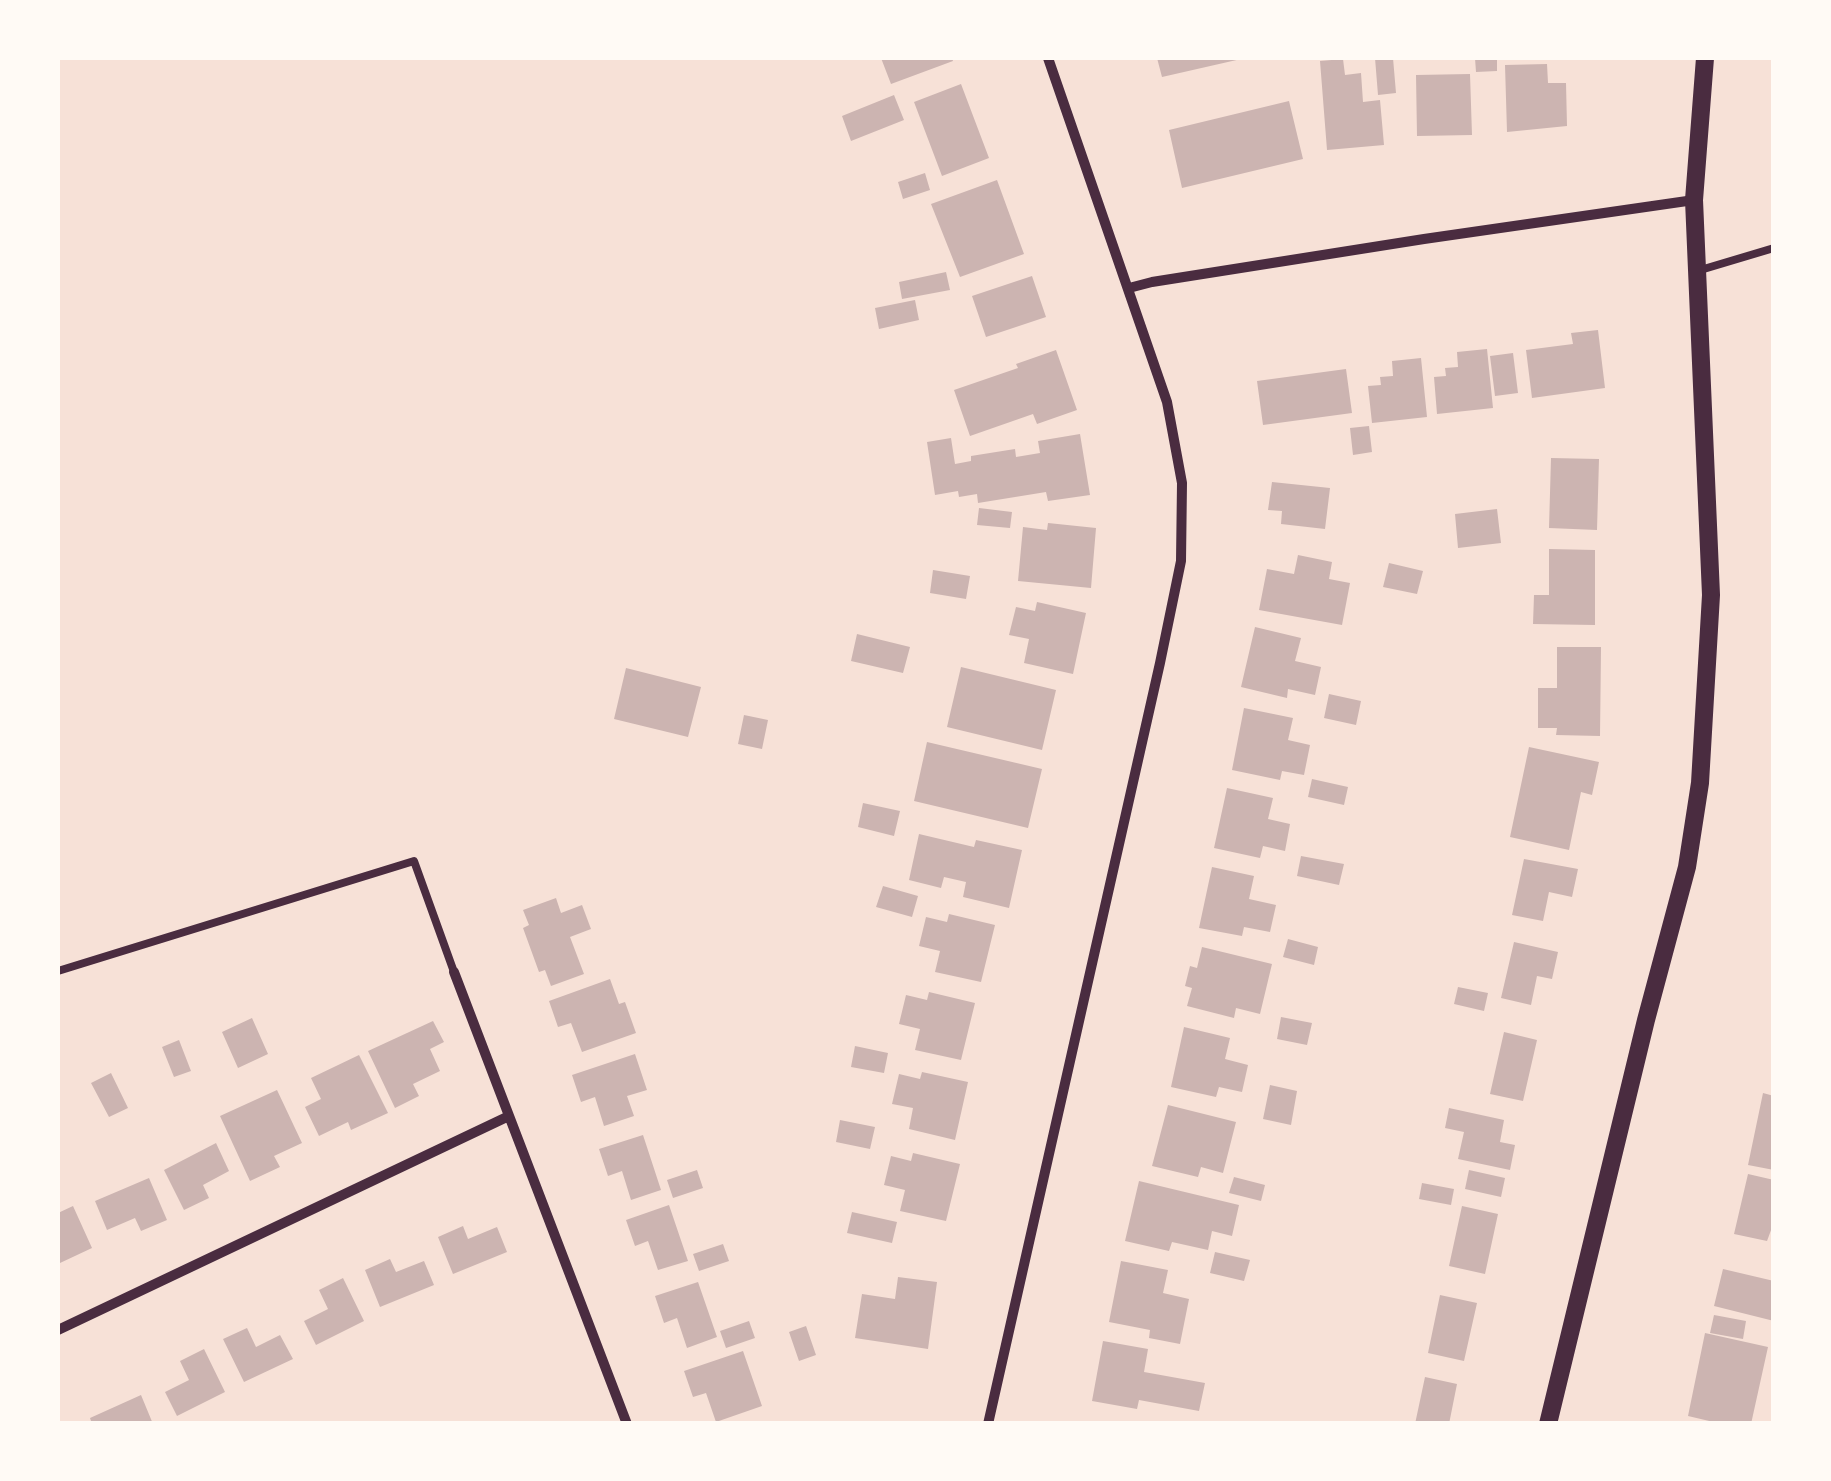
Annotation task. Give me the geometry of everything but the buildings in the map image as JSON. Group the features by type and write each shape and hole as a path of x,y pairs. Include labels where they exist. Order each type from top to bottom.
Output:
{"street":[{"path":"988,1424 1181,561 1182,483 1167,402 1048,58"},
{"path":"1548,1424 1646,1020 1681,894 1696,816 1711,596 1694,200 1704,58"},
{"path":"1130,288 1424,239 1694,200"},
{"path":"454,972 627,1424"},
{"path":"58,1330 509,1116"}],"lane":[{"path":"1697,270 1774,248"},
{"path":"58,971 414,862 454,972"}]}
